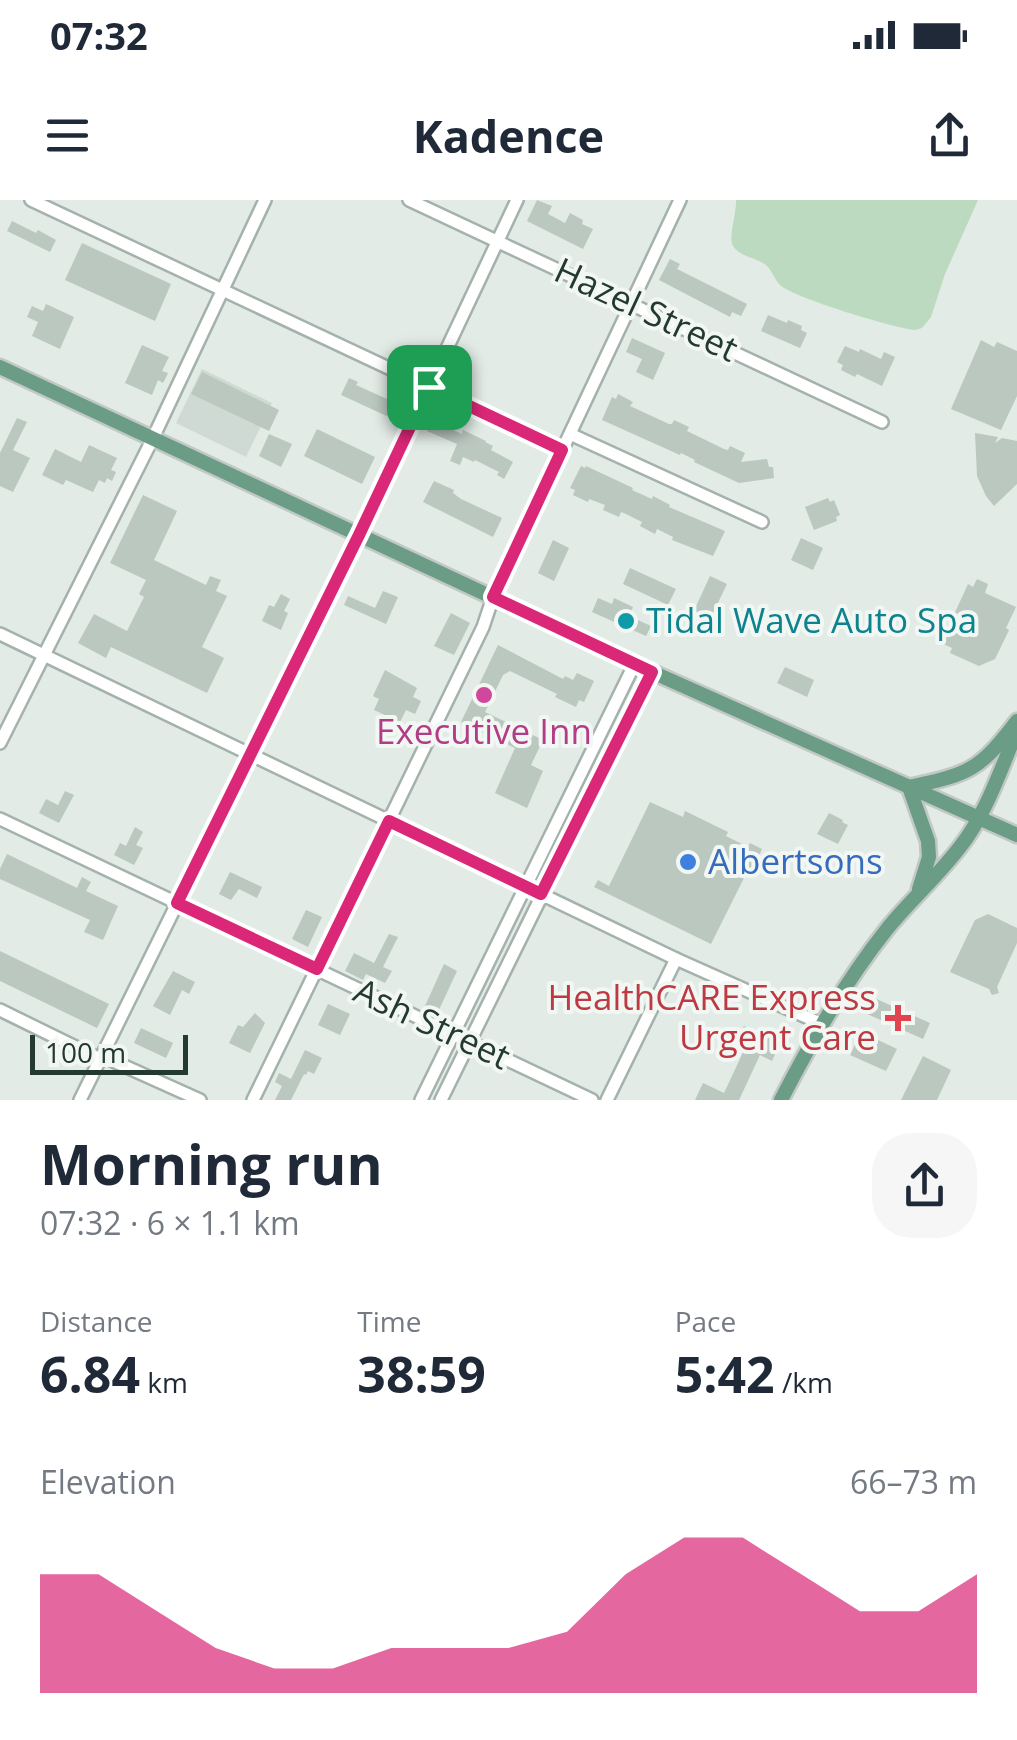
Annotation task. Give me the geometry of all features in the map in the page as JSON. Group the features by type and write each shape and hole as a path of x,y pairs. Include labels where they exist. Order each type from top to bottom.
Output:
{"main road":[{"path":"0,367 652,672 1017,835"},
{"path":"909,788 968,771 986,759 1017,722"},
{"path":"781,1100 862,961 967,838 1017,731"},
{"path":"909,788 928,841 928,858 917,894"}],"street":[{"path":"30,200 562,450"},
{"path":"0,744 153,438 265,200"},
{"name":"Hazel Street","path":"409,200 882,422"},
{"path":"80,1100 359,535 517,200"},
{"path":"252,1100 483,627 493,597 680,200"},
{"path":"570,434 762,522"},
{"path":"0,634 676,959 822,1024"},
{"path":"421,1100 635,664"},
{"path":"441,1100 652,672"},
{"name":"Ash Street","path":"0,818 592,1100"},
{"path":"607,1100 676,959"},
{"path":"0,1010 200,1100"}],"shaded area":[{"path":"202,369 272,403 246,457 176,423"}],"green space":[{"path":"736,200 978,200 945,274 931,317 915,330 845,312 780,285 767,266 733,246"}],"building":[{"path":"537,200 552,206 548,214 565,223 570,213 593,229 583,249 527,221"},
{"path":"12,221 56,240 50,252 7,231"},
{"path":"82,243 171,284 155,321 65,280"},
{"path":"670,259 680,264 677,269 747,304 741,316 732,312 730,317 659,280"},
{"path":"46,304 74,317 60,349 32,336 38,322 27,317 32,306 43,311"},
{"path":"768,315 802,326 801,330 807,333 800,348 761,331"},
{"path":"632,338 665,353 653,380 636,372 642,359 626,352"},
{"path":"981,340 1017,351 1017,396 1001,430 951,409"},
{"path":"142,345 169,357 162,371 168,373 163,383 158,380 152,395 125,383"},
{"path":"845,346 881,359 884,352 895,357 882,386 841,370 843,365 837,362"},
{"path":"202,372 279,410 269,431 191,394"},
{"path":"349,378 398,404 391,418 341,395"},
{"path":"618,394 633,402 630,406 669,424 674,420 724,449 730,446 745,453 741,462 767,459 774,478 739,483 681,453 602,420 612,397 616,399"},
{"path":"17,418 27,422 13,450 30,458 13,492 0,486 0,453"},
{"path":"432,421 486,441 493,446 491,450 513,462 504,479 497,475 499,472 475,460 463,457 460,465 450,461 457,444 427,431"},
{"path":"317,429 375,457 362,484 304,456"},
{"path":"975,433 998,437 995,443 1002,438 1017,441 1017,484 994,506 977,476"},
{"path":"269,434 292,444 281,467 259,456"},
{"path":"89,445 117,458 111,470 116,472 112,481 99,480 93,492 42,475 55,449 81,462"},
{"path":"581,466 725,531 713,556 672,540 673,537 657,529 655,534 626,514 621,512 619,517 603,510 605,505 573,495 575,490 570,488"},
{"path":"434,481 502,518 493,537 423,502"},
{"path":"143,495 177,511 154,560 206,585 210,576 221,580 216,591 227,596 202,647 224,658 207,693 111,647 106,658 78,643 94,614 127,631 144,597 139,594 146,580 110,563"},
{"path":"828,498 830,502 834,500 840,515 837,521 814,530 805,507"},
{"path":"801,538 823,548 813,570 791,560"},
{"path":"553,540 569,548 554,581 538,573"},
{"path":"630,568 676,589 668,605 623,584"},
{"path":"710,576 727,584 702,636 686,628"},
{"path":"977,579 988,584 985,593 1016,607 995,659 979,666 950,653 952,648 941,643 968,584 973,587"},
{"path":"383,591 398,597 386,624 344,605 348,596 375,608"},
{"path":"281,594 290,599 281,630 262,621 269,605 274,607"},
{"name":"Tidal Wave Auto Spa","path":"598,598 612,604 614,598 633,607 629,616 651,626 646,636 592,612"},
{"path":"451,613 470,623 454,655 434,646"},
{"path":"498,645 563,679 565,676 573,680 577,673 594,681 584,702 579,700 576,707 510,671 503,675 485,712 543,740 531,765 543,771 527,808 495,793 515,748 461,722"},
{"path":"785,667 814,680 807,697 777,683"},
{"path":"385,670 417,688 413,697 421,701 415,714 406,710 400,722 374,710 379,699 373,696"},
{"path":"65,791 74,795 59,823 39,813 46,799 58,805"},
{"name":"Albertsons","path":"650,802 683,817 685,811 728,832 726,836 748,847 750,843 762,849 711,944 594,887 598,880 609,886"},
{"path":"829,813 848,825 838,844 817,834"},
{"path":"135,827 143,832 136,845 143,848 134,865 114,855 120,843 126,846"},
{"path":"7,854 77,888 82,877 91,882 86,891 118,906 103,940 84,932 90,920 0,879"},
{"path":"230,872 262,887 257,898 239,889 231,900 219,894"},
{"path":"306,910 322,917 308,947 292,939"},
{"path":"988,914 1017,928 1017,943 997,987 999,993 992,995 989,989 950,972 975,920"},
{"path":"389,934 398,937 383,967 392,971 385,983 366,974 363,980 345,971 354,953 374,963"},
{"path":"0,951 109,1004 97,1028 0,981"},
{"path":"444,964 457,971 438,1012 425,1006"},
{"path":"173,971 195,982 189,994 182,990 170,1015 153,1006"},
{"name":"HealthCARE Express Urgent Care","path":"872,997 930,1023 923,1039 865,1013"},
{"path":"328,1004 350,1014 340,1035 318,1025"},
{"path":"255,1013 265,1023 250,1053 229,1043 238,1025 243,1027"},
{"path":"744,1026 780,1043 772,1061 760,1055 739,1100 695,1100 703,1083 724,1093 745,1048 736,1043"},
{"path":"141,1028 173,1043 166,1058 134,1043"},
{"path":"861,1032 897,1049 886,1071 850,1055"},
{"path":"305,1050 322,1058 314,1074 304,1074 291,1100 275,1100 282,1086 275,1082 279,1073 291,1079"},
{"path":"923,1056 951,1070 937,1100 901,1100"}],"place":[{"name":"Tidal Wave Auto Spa","path":"626,621"},
{"name":"Executive Inn","path":"484,695"},
{"name":"Albertsons","path":"688,862"},
{"name":"HealthCARE Express Urgent Care","path":"898,1018"}],"route":[{"path":"429,387 562,450 493,597 652,672 541,894 389,821 317,969 177,903 429,387"}]}
